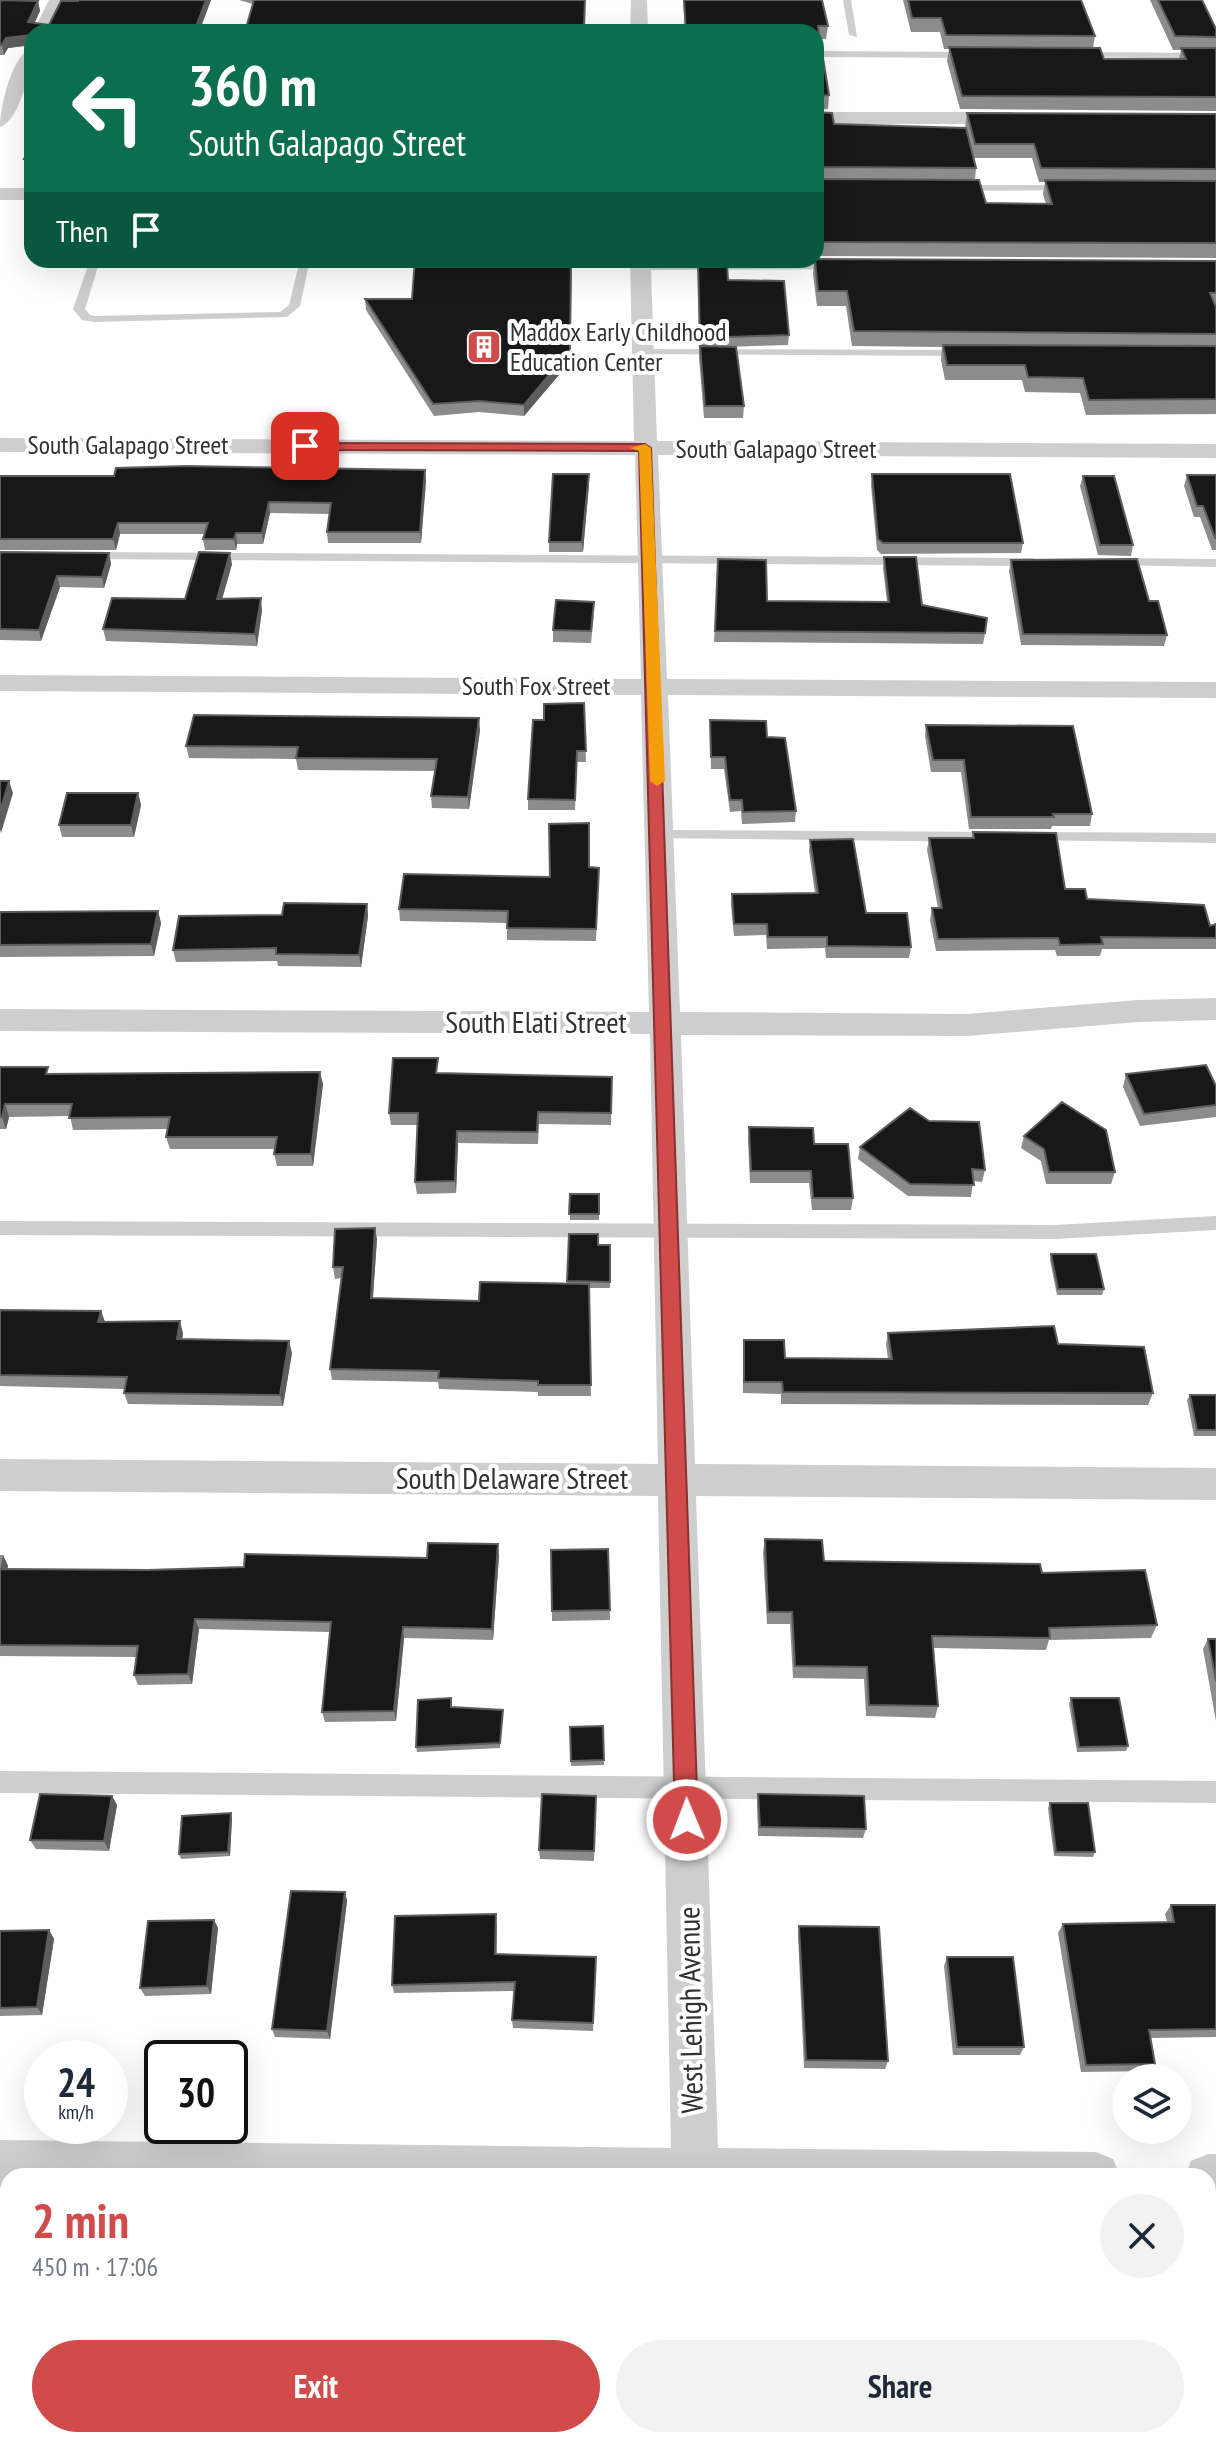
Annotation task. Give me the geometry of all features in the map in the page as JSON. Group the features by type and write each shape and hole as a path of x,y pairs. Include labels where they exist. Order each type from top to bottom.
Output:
{"street":[{"path":"46,24 57,0"},
{"path":"639,0 639,24"},
{"path":"5,116 24,72"},
{"path":"824,118 1031,118"},
{"path":"0,194 24,194"},
{"path":"824,264 886,265"},
{"name":"West Lehigh Avenue","path":"640,268 671,1232 695,2168"},
{"name":"South Galapago Street","path":"0,445 1216,451"},
{"name":"South Fox Street","path":"0,683 1216,690"},
{"name":"South Elati Street","path":"0,1020 967,1025 1139,1011 1216,1009"},
{"name":"South Delaware Street","path":"0,1475 1216,1484"},
{"path":"0,2164 309,2168"}],"lane":[{"path":"847,0 854,35"},
{"path":"824,54 985,55"},
{"path":"1062,55 1216,56"},
{"path":"939,188 1078,188"},
{"path":"92,268 79,309 86,318 95,319 283,315 290,311 296,299 303,268"},
{"path":"643,352 977,353"},
{"path":"79,556 1043,562"},
{"path":"1106,562 1216,563"},
{"path":"659,835 1216,838"},
{"path":"0,1228 1055,1232 1216,1223"},
{"path":"0,1782 1216,1792"}],"building":[{"path":"0,0 38,1 28,22 42,24 24,24 24,36 6,38 0,45"},
{"path":"206,0 197,24 50,24 61,1"},
{"path":"254,0 585,0 584,24 247,24"},
{"path":"684,0 822,0 828,26 824,24 686,24"},
{"path":"908,0 1081,0 1095,36 946,35 941,18 912,18"},
{"path":"1158,0 1202,0 1216,29 1216,37 1175,36"},
{"path":"949,47 1100,48 1104,59 1186,59 1181,48 1216,48 1216,97 962,96"},
{"path":"824,64 829,95 824,95"},
{"path":"824,112 832,113 834,124 966,128 976,168 824,167"},
{"path":"967,113 1216,114 1216,169 1041,168 1034,144 975,144"},
{"path":"824,179 979,180 986,203 1052,204 1045,180 1216,181 1216,243 824,242"},
{"path":"824,259 1216,261 1216,293 1210,293 1216,307 1216,334 854,331 847,291 818,291 816,268 824,268"},
{"name":"Maddox Early Childhood Education Center","path":"414,268 571,268 570,350 524,405 479,401 433,404 365,299 412,299"},
{"path":"698,268 727,268 728,280 784,281 789,335 700,338"},
{"path":"943,345 1216,346 1216,399 1089,400 1083,378 1028,377 1025,365 947,365"},
{"path":"700,346 736,347 744,406 705,406"},
{"path":"187,466 425,470 420,532 327,532 331,503 269,502 262,533 236,533 234,539 203,539 208,523 118,523 113,539 0,539 0,476 114,476 116,468"},
{"path":"553,474 589,474 582,542 549,542"},
{"path":"872,474 1010,474 1023,543 883,543 878,539"},
{"path":"1187,475 1216,475 1216,538 1203,506 1197,506"},
{"path":"1083,476 1114,476 1133,545 1100,545"},
{"path":"0,552 109,553 102,577 57,576 39,630 0,629"},
{"path":"199,552 230,553 217,599 261,598 255,634 103,629 112,598 185,599"},
{"path":"884,557 916,557 922,605 987,618 985,633 715,631 718,559 766,560 767,601 889,602"},
{"path":"1137,559 1149,601 1158,601 1167,635 1023,634 1011,560"},
{"path":"556,600 594,602 591,631 553,630"},
{"path":"584,703 586,751 577,751 575,800 528,799 533,720 544,720 544,704"},
{"path":"194,715 479,718 468,797 431,796 437,759 296,758 298,747 186,746"},
{"path":"710,720 766,721 767,737 785,738 796,811 743,812 742,800 730,800 725,757 711,757"},
{"path":"926,725 1073,726 1092,814 971,817 964,760 933,760"},
{"path":"0,781 9,781 0,812"},
{"path":"67,793 138,793 131,825 59,825"},
{"path":"589,823 589,867 599,868 596,929 507,928 508,911 399,909 404,874 550,877 549,824"},
{"path":"973,832 1056,833 1065,889 1085,889 1087,899 1204,905 1210,926 1216,924 1216,938 1101,937 1103,944 1060,945 1058,938 938,939 932,908 942,908 929,838 974,838"},
{"path":"853,839 866,913 907,913 911,947 827,946 827,937 768,937 767,924 734,924 732,894 818,893 810,840"},
{"path":"284,903 367,904 359,955 276,954 276,948 173,950 179,916 282,915"},
{"path":"158,911 151,944 0,945 0,912"},
{"path":"393,1058 438,1058 436,1073 612,1077 611,1113 538,1112 537,1132 457,1131 455,1181 415,1182 418,1113 389,1113"},
{"path":"1206,1065 1216,1086 1216,1105 1144,1114 1126,1074"},
{"path":"0,1067 48,1067 46,1074 320,1072 311,1154 274,1154 277,1137 166,1137 170,1117 69,1118 72,1104 5,1104 0,1117"},
{"path":"1062,1102 1106,1130 1115,1172 1049,1172 1044,1149 1024,1136"},
{"path":"910,1108 929,1121 979,1122 985,1170 972,1169 974,1185 910,1184 860,1147"},
{"path":"749,1127 813,1128 814,1144 848,1144 853,1198 813,1198 811,1171 751,1171"},
{"path":"570,1194 599,1194 599,1214 569,1214"},
{"path":"375,1228 371,1298 479,1301 480,1282 589,1284 591,1385 538,1385 538,1381 438,1378 439,1371 330,1369 343,1267 333,1267 335,1229"},
{"path":"569,1234 598,1234 598,1245 610,1245 610,1282 567,1281"},
{"path":"1051,1254 1096,1254 1104,1289 1058,1289"},
{"path":"0,1310 101,1311 98,1322 180,1321 177,1339 289,1341 280,1395 124,1393 127,1377 0,1375"},
{"path":"1054,1326 1058,1344 1144,1347 1153,1393 783,1392 782,1382 744,1382 744,1340 784,1340 785,1358 892,1359 888,1333"},
{"path":"1190,1395 1216,1395 1216,1430 1197,1430"},
{"path":"765,1539 822,1540 824,1561 1040,1564 1042,1573 1145,1570 1157,1625 1049,1628 1050,1638 932,1636 938,1706 869,1705 867,1667 795,1666 792,1612 768,1612"},
{"path":"428,1543 498,1544 492,1629 403,1627 394,1711 322,1712 331,1622 195,1619 188,1674 134,1675 138,1646 0,1645 0,1569 244,1567 245,1554 427,1558"},
{"path":"608,1549 610,1610 552,1611 551,1550"},
{"path":"1208,1639 1216,1639 1216,1681"},
{"path":"451,1698 451,1707 503,1710 500,1743 416,1747 418,1700"},
{"path":"1071,1698 1119,1698 1128,1746 1079,1747"},
{"path":"603,1726 604,1760 571,1761 570,1727"},
{"path":"40,1794 112,1796 104,1841 30,1840"},
{"path":"542,1794 596,1796 594,1851 539,1850"},
{"path":"758,1794 864,1796 866,1829 760,1827"},
{"path":"1050,1803 1088,1803 1095,1852 1056,1852"},
{"path":"231,1813 228,1852 179,1854 182,1816"},
{"path":"291,1891 345,1892 327,2031 272,2029"},
{"path":"1171,1905 1216,1905 1216,2029 1149,2030 1155,2064 1086,2065 1063,1924 1174,1922"},
{"path":"496,1914 495,1954 596,1957 593,2023 512,2020 515,1982 392,1985 395,1916"},
{"path":"214,1920 207,1986 140,1988 148,1921"},
{"path":"799,1926 879,1927 888,2061 806,2060"},
{"path":"49,1930 37,2007 0,2008 0,1931"},
{"path":"947,1957 1013,1957 1024,2047 957,2047"}],"slow traffic":[{"path":"636,448 645,448 657,781"}],"place":[{"name":"Maddox Early Childhood Education Center","path":"484,347"}],"route":[{"path":"305,446 645,448 687,1820"}]}
